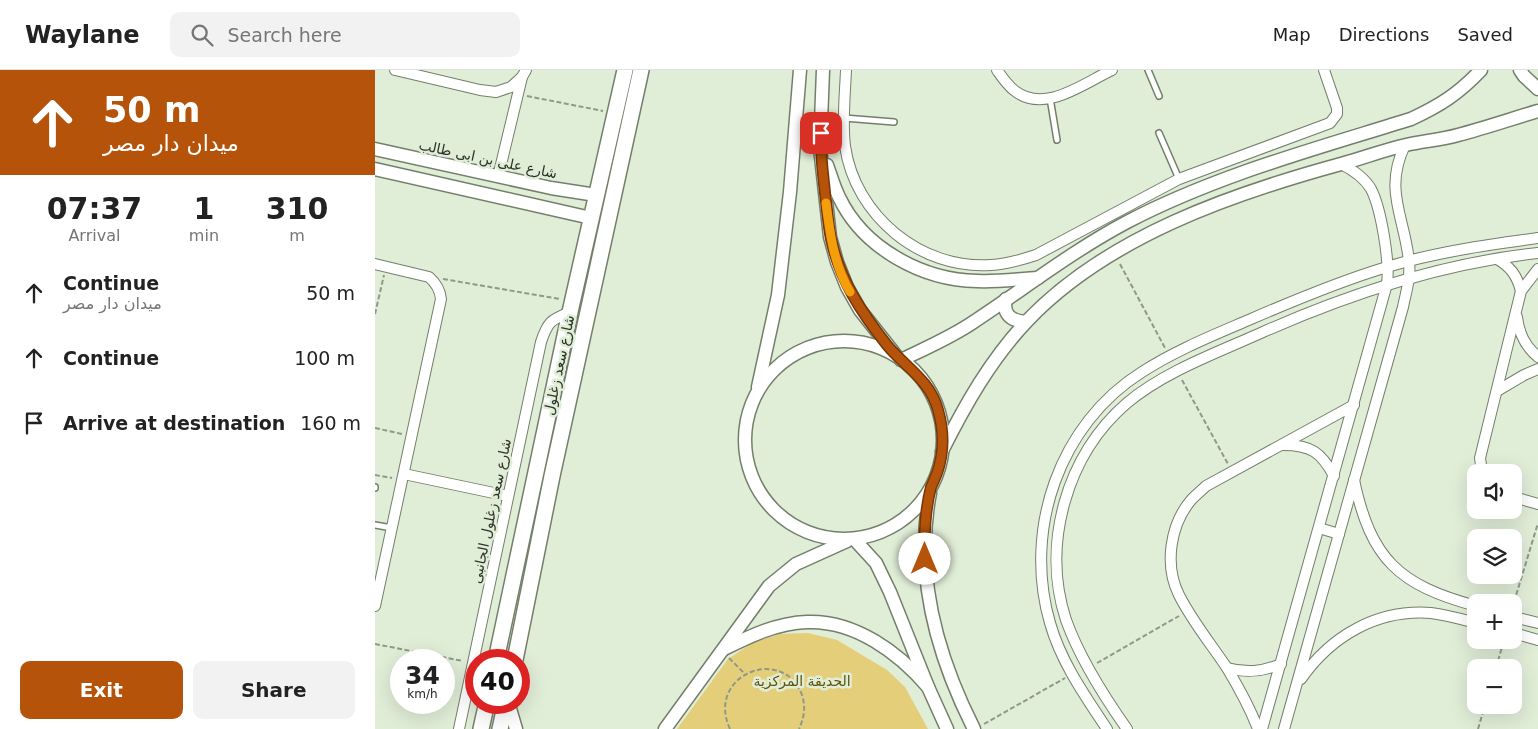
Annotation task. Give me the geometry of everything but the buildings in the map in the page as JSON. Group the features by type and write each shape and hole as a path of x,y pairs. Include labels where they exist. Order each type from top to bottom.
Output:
{"main road":[{"name":"شارع سعد زغلول","path":"498,649 571,306 625,70"},
{"name":"شارع سعد زغلول","path":"517,649 552,476 641,70"},
{"path":"535,472 552,476"},
{"path":"481,729 484,714"},
{"path":"500,729 504,714"}],"street":[{"path":"395,70 496,92 511,87 524,74"},
{"path":"800,70 790,192 779,286 757,393 748,420 745,446 748,464 762,496 780,516 802,530 819,536 852,539 876,564 890,592 927,687 947,729"},
{"path":"823,70 820,148 830,237 837,262 847,287 860,310 899,358 914,370 928,387 937,407 942,429 942,451 931,487 927,510 925,543 926,576 930,608 937,640 960,701 979,727"},
{"path":"846,70 845,146 851,172 863,197 879,219 898,237 921,251 943,259 966,264 990,265 1036,255 1179,179 1330,123 1337,114 1337,108 1324,70"},
{"path":"997,70 1006,83 1015,91 1032,98 1050,98 1067,93 1109,71"},
{"path":"757,393 768,377 781,364 815,345 853,342 872,345 899,358 950,336 974,322 1097,239 1127,222 1189,192 1271,162 1411,119 1437,107 1461,91 1481,70"},
{"path":"1521,70 1524,76 1538,89"},
{"path":"498,176 524,74"},
{"path":"942,451 976,388 996,358 1026,322 1059,293 1114,253 1145,236 1208,207 1274,183 1405,146 1456,136 1538,111"},
{"path":"1283,729 1403,307 1409,278 1409,261 1394,183 1399,157 1405,146"},
{"path":"820,148 839,198 854,221 873,241 918,270 947,278 977,282 1038,278"},
{"name":"شارع على بن ابى طالب","path":"375,149 551,188 596,195"},
{"path":"1262,729 1387,284 1388,267 1386,251 1376,200 1370,188 1361,177 1341,164"},
{"path":"375,169 591,218"},
{"path":"546,207 551,188"},
{"path":"1107,729 1071,674 1059,650 1044,598 1040,565 1042,533 1048,501 1059,470 1074,441 1093,415 1115,392 1141,372 1169,356 1305,295 1409,261 1487,245 1538,238"},
{"path":"1127,729 1088,668 1069,628 1060,595 1057,563 1058,532 1064,503 1074,475 1088,448 1106,424 1127,403 1151,385 1309,312 1409,278 1497,259 1538,253"},
{"path":"1481,464 1480,458 1521,291 1519,281 1514,272 1497,259"},
{"path":"375,264 429,277 440,290 441,299 375,606"},
{"path":"1521,291 1538,269"},
{"path":"1006,299 1005,311 1008,316 1013,320 1026,322"},
{"name":"شارع سعد زغلول الجانبى","path":"476,649 541,342 545,330 553,319 571,306"},
{"path":"1516,313 1518,327 1523,339 1530,350 1538,357"},
{"path":"1169,356 1178,371"},
{"path":"1497,391 1523,375 1538,369"},
{"path":"1258,729 1240,690 1227,668 1178,594 1172,574 1170,554 1173,535 1181,516 1192,500 1206,486 1354,405"},
{"path":"1283,445 1298,445 1320,455 1334,476"},
{"path":"403,477 509,496"},
{"path":"1354,479 1363,516 1370,533 1379,549 1391,563 1420,586 1436,594 1467,603"},
{"path":"665,729 758,599 782,574 796,564 852,539 877,533 899,523 912,513 931,487"},
{"path":"1522,499 1538,504"},
{"path":"1319,528 1339,534"},
{"path":"1044,598 1060,595"},
{"path":"1296,686 1318,656 1331,644 1354,629 1378,619 1405,614 1432,614 1467,621"},
{"path":"1522,619 1538,623"},
{"path":"722,650 763,631 784,626 808,622 831,625 854,631 875,641 913,669 927,687"},
{"path":"1522,635 1538,640"},
{"path":"1227,668 1237,671 1254,672 1281,664"},
{"name":"شارع سعد زغلول الجانبى","path":"459,729 465,701"},
{"path":"511,714 516,729"}],"lane":[{"path":"1148,70 1159,96"},
{"path":"1050,98 1057,140"},
{"path":"844,118 894,122"},
{"path":"1159,133 1179,179"},
{"path":"375,525 392,528"}],"path":[{"path":"518,95 615,114"},
{"path":"1114,253 1169,356"},
{"path":"375,314 386,266"},
{"path":"429,277 571,306"},
{"path":"1178,371 1231,471"},
{"path":"375,428 412,437"},
{"path":"375,475 403,477"},
{"path":"1516,594 1538,523"},
{"path":"1088,668 1188,611"},
{"path":"375,644 465,661"},
{"path":"722,650 745,674"},
{"path":"730,729 725,713 726,698 733,684 745,674 760,669 776,670 795,683 804,704 803,720 799,729"},
{"path":"979,727 1071,674"},
{"path":"1478,729 1482,714"}],"green space":[{"name":"الحديقة المركزية","path":"808,633 837,640 887,670 905,687 928,729 677,729 728,659 752,643 779,634"}],"slow traffic":[{"path":"826,203 830,237 837,262 850,292"}],"route":[{"path":"821,133 820,148 830,237 847,287 860,310 876,331 897,356 914,370 928,387 937,407 942,429 942,451 931,487 927,510 925,559"}]}
